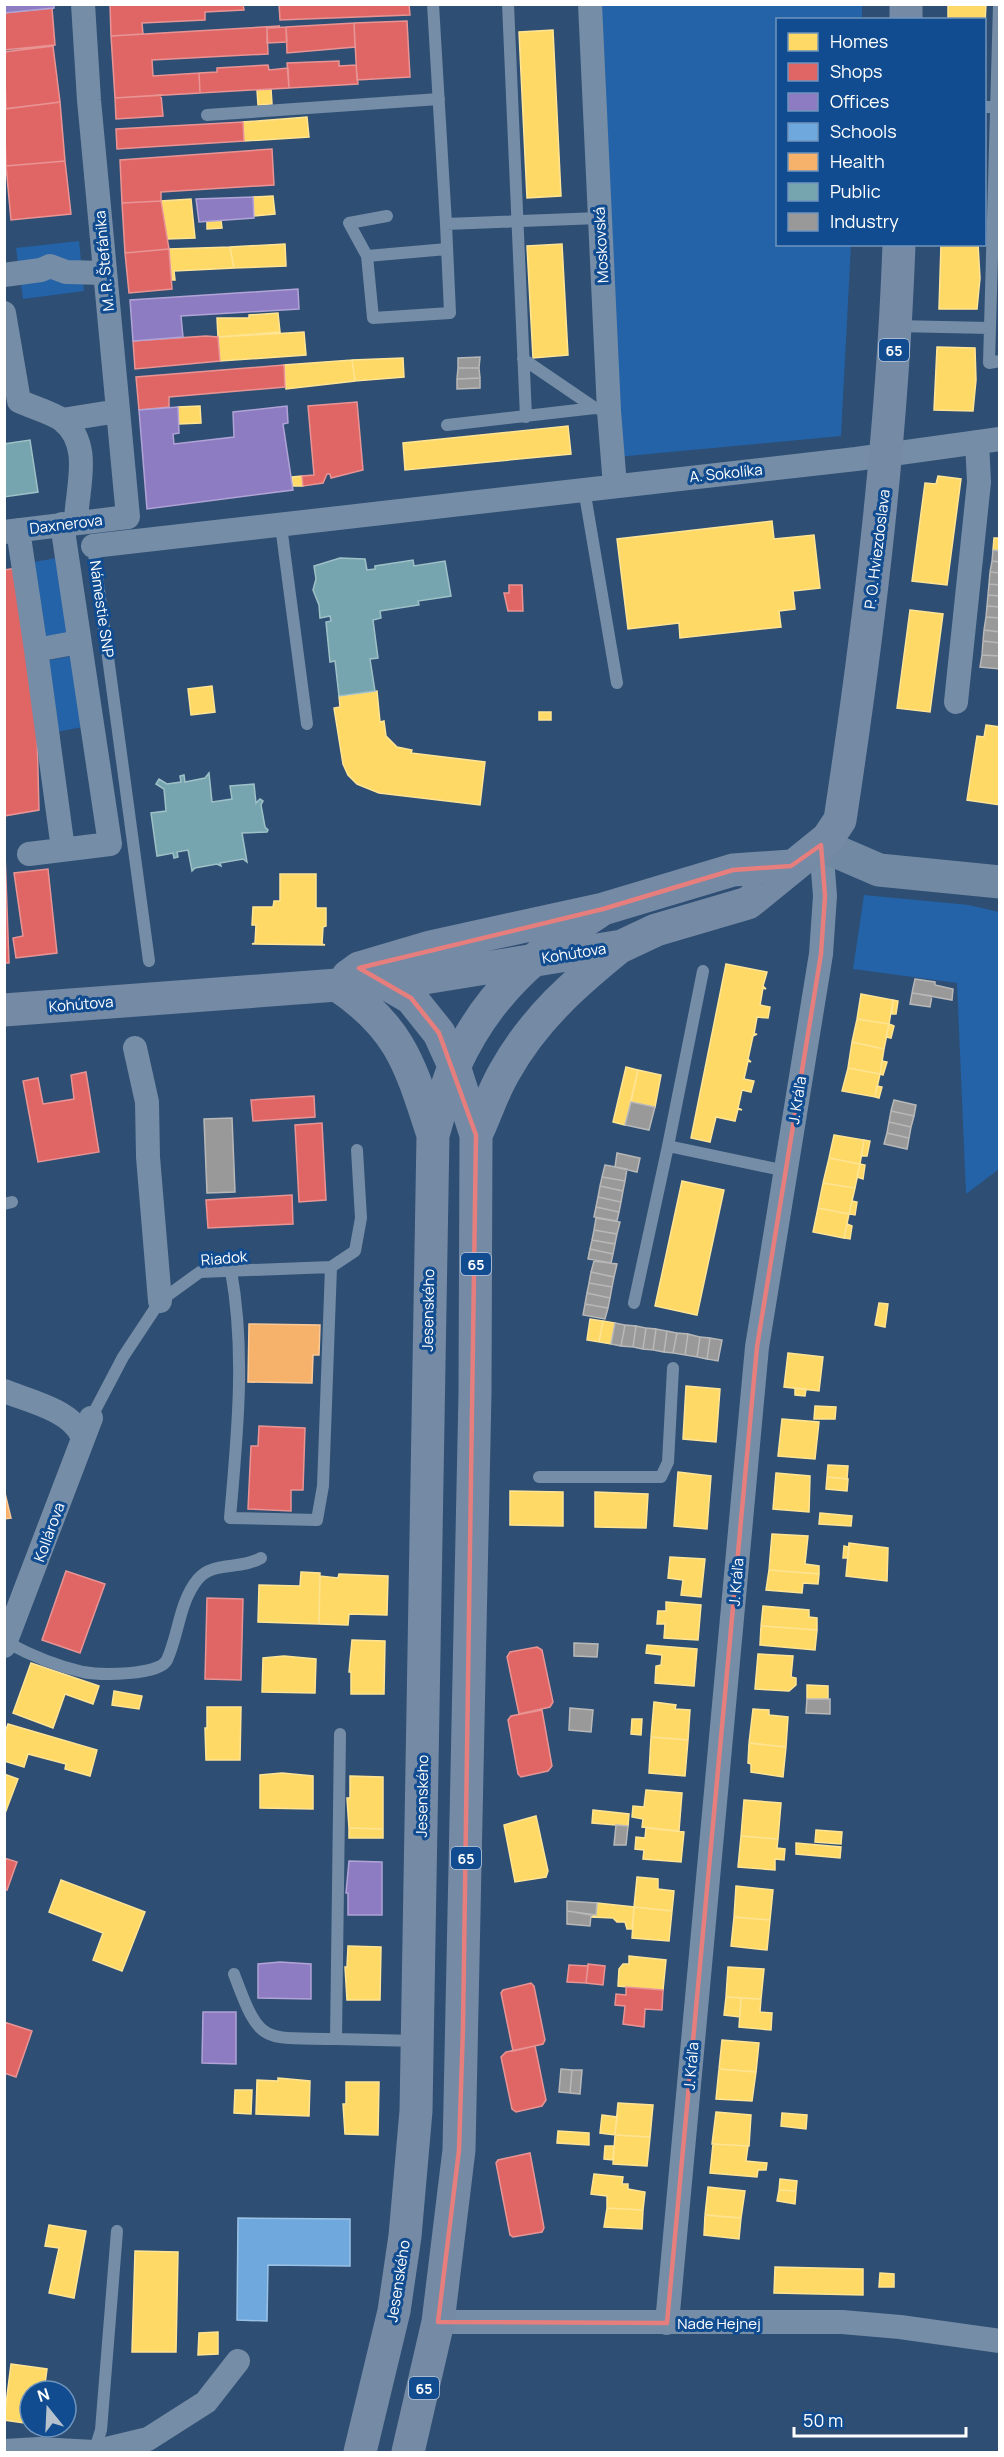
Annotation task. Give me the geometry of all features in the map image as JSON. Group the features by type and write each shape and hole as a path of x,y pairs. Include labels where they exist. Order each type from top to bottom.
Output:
{"main road":[{"name":"P. O. Hviezdoslava","path":"821,845 840,820 873,581 887,455 896,326 898,246"},
{"name":"Kohútova","path":"348,976 387,984 622,946 656,930 748,903 791,866 821,845"},
{"name":"Kohútova","path":"4,1010 348,976 430,947 603,909 733,870 791,866"},
{"name":"Jesenského","path":"360,2452 387,2344 399,2275 415,2123 433,1135 454,1066 486,1011 506,985 530,960 603,909"},
{"name":"65","path":"476,1135 504,1073 523,1041 546,1012 573,985 622,946"},
{"name":"Jesenského","path":"348,976 398,1043 409,1064 433,1135"},
{"name":"65","path":"387,984 411,999 439,1033 454,1066 476,1135 475,1405 459,2150 438,2322 408,2452"},
{"path":"387,2344 438,2322 399,2275"}],"street":[{"name":"M. R. Štefánika","path":"83,4 88,100 128,517"},
{"name":"Moskovská","path":"590,4 599,218 602,410 615,486"},
{"path":"4,275 41,270 50,266 66,272 105,273"},
{"path":"4,313 18,401 62,420 74,436 83,466 69,523 79,642 110,844 29,854"},
{"path":"62,420 118,411"},
{"path":"956,702 979,482 988,440"},
{"name":"A. Sokolíka","path":"453,505 887,455 988,440"},
{"name":"Námestie SNP","path":"93,546 453,505"},
{"name":"Daxnerova","path":"11,531 128,517"},
{"path":"11,531 36,650 63,849"},
{"path":"36,650 79,642"},
{"path":"821,845 879,870 999,882"},
{"name":"J. Kráľa","path":"667,2323 758,1347 821,954 825,896 821,845"},
{"path":"135,1048 147,1102 148,1156 160,1300"},
{"path":"4,1391 66,1417 78,1426 87,1427"},
{"name":"Kollárova","path":"5,1644 87,1427"},
{"name":"Nade Hejnej","path":"438,2322 842,2322 999,2342"},
{"path":"4,2451 39,2449 94,2452 148,2439 206,2402 238,2361"}],"lane":[{"path":"387,216 349,223 367,256 373,318 450,313 433,4"},
{"path":"508,4 526,417"},
{"path":"999,4 990,107 989,363 999,362"},
{"path":"207,115 439,99"},
{"path":"446,224 599,218"},
{"path":"367,256 447,249"},
{"path":"896,326 990,328"},
{"path":"523,359 602,410"},
{"path":"447,425 602,410"},
{"path":"584,489 617,683"},
{"path":"281,526 307,724"},
{"name":"Námestie SNP","path":"93,546 149,961"},
{"path":"634,1303 703,971"},
{"path":"668,1146 786,1171"},
{"path":"231,1271 236,1298 240,1407 230,1518 317,1520 323,1486 331,1267 355,1251 361,1218 357,1150"},
{"name":"Riadok","path":"87,1427 123,1357 160,1300 200,1272 331,1267"},
{"path":"538,1477 661,1477 668,1462 673,1368"},
{"path":"5,1644 29,1655 85,1672 140,1672 157,1668 166,1662 182,1610 198,1578 211,1568 249,1565 261,1558"},
{"path":"336,2039 340,1734"},
{"path":"234,1974 248,2012 258,2028 271,2037 418,2041"},
{"path":"94,2452 101,2430 117,2231"}],"highlighted area":[{"path":"821,845 825,896 821,954 757,1347 667,2323 438,2322 459,2150 463,2027 476,1135 439,1033 411,998 359,968 603,909 733,870 791,866"}],"shaded area":[{"path":"594,5 862,5 862,18 776,18 776,246 851,246 841,436 617,457"},
{"path":"79,241 84,291 23,299 16,248"},
{"path":"56,558 69,633 42,637 29,563"},
{"path":"72,656 83,727 56,732 45,661"},
{"path":"864,895 969,905 999,912 999,1169 966,1194 957,983 853,969"}],"building: Homes":[{"path":"948,4 986,4 985,18 948,18"},
{"path":"553,30 561,196 527,198 519,32"},
{"path":"271,89 272,104 258,105 257,90"},
{"path":"307,117 309,137 244,141 243,122"},
{"path":"273,196 275,214 254,216 253,197"},
{"path":"191,199 195,238 167,239 161,201"},
{"path":"221,220 222,228 207,229 207,221"},
{"path":"285,244 286,266 234,268 230,247"},
{"path":"562,244 568,355 533,358 527,246"},
{"path":"941,246 978,246 980,278 977,309 939,309"},
{"path":"230,247 234,268 174,271 175,280 172,280 169,249"},
{"path":"278,313 280,332 218,337 217,318 249,318 249,315"},
{"path":"304,332 306,355 220,361 218,337"},
{"path":"937,347 975,348 976,380 973,411 934,410"},
{"path":"403,358 404,377 355,381 352,360"},
{"path":"352,360 355,381 286,389 284,365"},
{"path":"200,406 201,423 179,424 178,407"},
{"path":"568,426 571,454 405,470 403,443"},
{"path":"302,476 303,486 293,486 292,477"},
{"path":"938,476 961,479 947,585 912,581 925,483 936,484"},
{"path":"772,521 774,539 814,535 820,588 793,591 795,609 779,611 781,627 680,638 679,623 628,629 617,539"},
{"path":"994,538 1000,538 1000,551 993,550"},
{"path":"910,610 943,614 930,712 897,708"},
{"path":"212,686 215,712 191,715 188,689"},
{"path":"377,691 380,722 384,721 386,736 397,747 412,750 411,753 485,762 480,805 379,793 357,784 348,775 343,764 334,708 340,707 339,696"},
{"path":"539,712 551,712 551,720 539,720"},
{"path":"986,725 1000,727 1000,805 967,800 977,736 984,737"},
{"path":"280,874 316,874 316,908 326,908 326,926 323,927 322,944 325,945 252,944 255,943 256,925 252,925 253,907 273,907 274,901 280,901"},
{"path":"726,964 767,972 763,986 766,989 763,988 760,1005 770,1007 768,1018 757,1017 754,1034 757,1034 753,1036 748,1059 751,1062 748,1061 744,1079 754,1081 751,1092 742,1090 738,1108 742,1110 738,1109 735,1121 716,1117 710,1142 691,1138"},
{"path":"861,994 893,1000 889,1024 857,1019"},
{"path":"893,1000 898,1001 896,1014 892,1014"},
{"path":"857,1019 889,1024 884,1049 852,1042"},
{"path":"889,1024 894,1026 891,1038 886,1037"},
{"path":"852,1042 884,1049 880,1074 848,1068"},
{"path":"882,1061 887,1062 883,1075 880,1074"},
{"path":"626,1067 638,1070 625,1125 613,1122"},
{"path":"848,1068 880,1074 875,1097 842,1091"},
{"path":"638,1070 661,1075 655,1107 631,1102"},
{"path":"877,1086 882,1087 879,1098 875,1097"},
{"path":"834,1135 864,1140 860,1164 829,1158"},
{"path":"864,1140 870,1141 867,1156 861,1156"},
{"path":"829,1158 860,1164 855,1188 823,1183"},
{"path":"860,1164 865,1165 863,1179 857,1177"},
{"path":"682,1181 724,1190 697,1315 655,1306"},
{"path":"823,1183 855,1188 849,1214 818,1208"},
{"path":"852,1201 857,1202 855,1215 849,1214"},
{"path":"818,1208 849,1214 844,1238 813,1232"},
{"path":"847,1224 852,1226 850,1239 844,1238"},
{"path":"879,1303 888,1304 885,1327 875,1325"},
{"path":"590,1319 603,1321 599,1342 587,1340"},
{"path":"603,1321 615,1323 611,1344 599,1342"},
{"path":"788,1353 823,1357 819,1391 784,1387"},
{"path":"686,1386 720,1389 716,1442 683,1439"},
{"path":"795,1388 806,1389 805,1396 795,1395"},
{"path":"815,1406 836,1407 835,1419 814,1419"},
{"path":"782,1419 819,1422 815,1459 778,1456"},
{"path":"828,1465 848,1466 847,1479 827,1477"},
{"path":"678,1472 711,1476 707,1529 674,1526"},
{"path":"776,1473 810,1476 809,1512 773,1509"},
{"path":"827,1477 848,1479 847,1491 826,1489"},
{"path":"510,1491 563,1492 563,1526 510,1525"},
{"path":"595,1492 648,1494 646,1528 595,1527"},
{"path":"820,1513 852,1516 851,1526 819,1524"},
{"path":"772,1534 808,1536 805,1564 819,1566 819,1574 769,1570"},
{"path":"849,1543 888,1548 887,1581 846,1576"},
{"path":"844,1546 849,1547 848,1558 843,1558"},
{"path":"670,1557 705,1559 701,1597 681,1595 683,1580 668,1578"},
{"path":"769,1570 819,1574 818,1584 803,1583 802,1593 766,1590"},
{"path":"301,1572 320,1573 319,1624 258,1622 259,1585 300,1586"},
{"path":"339,1574 388,1576 387,1615 349,1614 348,1625 319,1624 320,1576 338,1578"},
{"path":"666,1602 701,1605 698,1640 664,1638 665,1624 657,1624 658,1611 666,1611"},
{"path":"763,1606 809,1610 809,1617 817,1618 817,1630 761,1626"},
{"path":"761,1626 817,1630 815,1650 760,1645"},
{"path":"352,1640 385,1641 384,1694 351,1694 351,1672 349,1672"},
{"path":"647,1645 697,1649 694,1686 655,1683 656,1666 661,1665 662,1655 646,1653"},
{"path":"758,1654 793,1656 791,1677 796,1678 796,1685 789,1691 755,1689"},
{"path":"284,1656 316,1659 315,1693 262,1692 263,1658"},
{"path":"31,1663 99,1686 93,1704 65,1694 53,1728 13,1713"},
{"path":"807,1685 828,1686 828,1699 807,1699"},
{"path":"114,1691 142,1696 139,1709 112,1705"},
{"path":"654,1702 676,1705 675,1709 690,1710 688,1740 651,1737"},
{"path":"207,1707 241,1707 240,1760 206,1760"},
{"path":"753,1709 769,1710 769,1715 788,1717 786,1747 749,1743"},
{"path":"632,1719 642,1719 641,1735 631,1734"},
{"path":"8,1724 97,1750 90,1776 65,1769 66,1764 28,1754 24,1767 4,1761 4,1735"},
{"path":"651,1737 688,1740 685,1776 649,1773"},
{"path":"749,1743 786,1747 783,1777 751,1772 751,1764 748,1763"},
{"path":"282,1773 313,1776 313,1809 260,1808 260,1775"},
{"path":"4,1774 18,1779 4,1816"},
{"path":"350,1776 383,1777 383,1829 349,1828 347,1798 350,1798"},
{"path":"646,1790 682,1793 679,1831 642,1827 643,1819 632,1817 633,1806 644,1807"},
{"path":"744,1800 781,1803 778,1839 741,1836"},
{"path":"593,1810 629,1814 628,1826 592,1823"},
{"path":"536,1816 548,1871 546,1877 515,1882 504,1825"},
{"path":"349,1828 383,1829 383,1838 349,1838"},
{"path":"646,1828 684,1832 681,1862 643,1859 644,1850 635,1849 636,1837 645,1838"},
{"path":"816,1830 842,1832 841,1844 815,1842"},
{"path":"741,1836 778,1839 777,1848 785,1849 784,1860 775,1859 775,1870 738,1867"},
{"path":"796,1843 841,1847 840,1858 796,1854"},
{"path":"637,1877 658,1879 658,1889 674,1891 672,1911 634,1907"},
{"path":"61,1880 145,1912 122,1971 93,1960 103,1933 49,1912"},
{"path":"736,1886 773,1890 770,1920 734,1917"},
{"path":"597,1903 634,1907 632,1929 627,1929 625,1922 617,1922 613,1918 590,1917 596,1915"},
{"path":"634,1907 672,1911 669,1941 632,1938"},
{"path":"734,1917 770,1920 767,1950 731,1946"},
{"path":"348,1946 381,1947 380,2000 347,2000 345,1967 347,1967"},
{"path":"629,1956 666,1960 663,1990 618,1986 619,1969 623,1964 629,1964"},
{"path":"728,1967 764,1969 761,1999 726,1997"},
{"path":"726,1997 741,1998 740,2017 724,2015"},
{"path":"741,1998 761,1999 760,2012 772,2013 771,2030 739,2027"},
{"path":"722,2040 759,2043 756,2072 719,2069"},
{"path":"719,2069 756,2072 752,2101 716,2099"},
{"path":"278,2078 310,2081 309,2116 256,2114 257,2080 278,2081"},
{"path":"346,2082 379,2082 378,2135 345,2134 343,2104 346,2104"},
{"path":"235,2090 252,2090 251,2114 234,2113"},
{"path":"618,2103 653,2105 650,2137 615,2135"},
{"path":"716,2112 751,2115 749,2146 712,2144"},
{"path":"782,2113 807,2115 806,2129 781,2126"},
{"path":"602,2115 617,2117 615,2135 600,2133"},
{"path":"558,2131 589,2133 589,2145 557,2143"},
{"path":"615,2135 650,2137 647,2166 613,2164"},
{"path":"713,2144 748,2146 746,2161 767,2163 766,2170 758,2170 757,2177 710,2173"},
{"path":"605,2146 614,2146 613,2160 604,2159"},
{"path":"594,2174 623,2177 622,2184 628,2184 628,2189 645,2192 643,2210 607,2208 607,2196 591,2194"},
{"path":"780,2179 797,2181 796,2191 779,2190"},
{"path":"708,2187 745,2191 741,2218 705,2215"},
{"path":"779,2190 796,2191 795,2204 777,2201"},
{"path":"607,2208 643,2210 642,2229 604,2227"},
{"path":"705,2215 741,2218 739,2239 704,2235"},
{"path":"49,2225 86,2231 74,2298 49,2293 59,2248 45,2246"},
{"path":"135,2251 178,2252 176,2352 132,2352"},
{"path":"775,2267 863,2269 863,2295 774,2293"},
{"path":"880,2273 894,2274 894,2287 879,2287"},
{"path":"218,2332 218,2354 198,2355 199,2333"},
{"path":"11,2364 47,2369 46,2379 18,2379 18,2422 4,2420"}],"building: Shops":[{"path":"110,4 243,4 244,10 205,12 205,20 142,23 143,34 111,36"},
{"path":"279,4 409,4 410,15 280,20"},
{"path":"52,8 55,45 4,50 4,13"},
{"path":"407,21 410,77 357,80 354,23"},
{"path":"354,23 355,47 287,53 286,27"},
{"path":"280,26 267,28 268,54 152,60 153,76 199,73 200,93 115,98 111,36"},
{"path":"286,27 287,42 267,43 267,28"},
{"path":"53,46 60,102 6,109 4,52"},
{"path":"339,61 339,66 356,65 358,84 289,88 287,63"},
{"path":"268,65 269,70 288,68 289,88 200,93 199,73 217,72 217,68"},
{"path":"161,95 163,116 116,119 115,98"},
{"path":"60,102 65,161 6,166 4,109"},
{"path":"243,122 244,141 117,149 116,129"},
{"path":"272,149 274,185 161,192 161,201 122,203 120,160"},
{"path":"65,161 71,214 11,220 6,166"},
{"path":"161,201 169,249 125,253 122,203"},
{"path":"169,249 172,289 129,293 125,253"},
{"path":"218,337 220,361 135,369 133,341"},
{"path":"284,365 285,387 169,397 169,407 139,410 136,377"},
{"path":"357,402 363,470 331,478 330,474 327,474 323,483 303,486 302,476 314,475 308,406"},
{"path":"18,568 36,695 39,810 4,816 4,570"},
{"path":"509,585 522,585 523,611 508,611 504,593 509,593"},
{"path":"4,825 9,963 4,963"},
{"path":"48,869 57,953 16,958 13,938 23,936 14,873"},
{"path":"86,1072 99,1152 38,1162 23,1081 38,1078 43,1104 74,1099 71,1075"},
{"path":"314,1096 315,1117 253,1121 251,1100"},
{"path":"322,1123 326,1200 299,1202 295,1125"},
{"path":"292,1195 293,1224 208,1228 206,1200"},
{"path":"259,1426 305,1428 303,1490 291,1490 291,1511 248,1509 251,1446 258,1446"},
{"path":"66,1571 105,1584 80,1653 42,1640"},
{"path":"207,1598 243,1599 241,1680 205,1679"},
{"path":"537,1647 542,1650 553,1702 550,1707 519,1714 507,1657 510,1652"},
{"path":"542,1710 552,1766 548,1771 521,1777 518,1774 508,1720 511,1716"},
{"path":"4,1858 17,1862 7,1890 4,1889"},
{"path":"588,1964 605,1966 603,1985 586,1983"},
{"path":"569,1965 588,1966 586,1983 567,1982"},
{"path":"531,1983 534,1986 545,2040 543,2044 513,2051 501,1993 503,1990"},
{"path":"626,1987 663,1990 662,2010 645,2009 644,2027 623,2024 625,2006 615,2005 616,1994 626,1995"},
{"path":"4,2022 32,2031 16,2077 4,2073"},
{"path":"535,2046 546,2100 542,2106 516,2112 512,2109 501,2057 506,2052"},
{"path":"530,2153 544,2228 542,2232 513,2237 510,2235 496,2163 498,2160"}],"building: Offices":[{"path":"4,4 54,4 54,8 4,13"},
{"path":"253,197 254,218 199,222 196,199"},
{"path":"298,289 299,309 181,316 183,337 133,341 130,300"},
{"path":"287,406 288,423 283,424 293,490 147,509 139,410 178,407 179,433 173,434 174,444 234,437 233,412"},
{"path":"349,1861 382,1862 382,1915 348,1915 348,1893 346,1893"},
{"path":"280,1962 311,1964 311,1999 258,1998 258,1964"},
{"path":"203,2012 236,2012 236,2064 202,2063"}],"building: Schools":[{"path":"238,2218 350,2219 350,2266 268,2265 267,2321 237,2320"}],"building: Health":[{"path":"249,1324 320,1325 319,1355 313,1355 312,1383 248,1382"},
{"path":"4,1489 11,1518 4,1519"}],"building: Public":[{"path":"30,440 38,492 4,497 4,444"},
{"path":"340,558 365,559 367,570 375,569 375,566 413,560 414,566 445,561 451,596 418,601 419,605 380,611 381,618 373,620 378,658 370,659 375,691 339,696 335,661 330,662 326,622 331,621 330,616 320,618 319,605 313,590 316,579 314,566"},
{"path":"209,773 212,802 232,799 230,786 254,784 256,803 260,799 263,801 261,805 265,827 268,830 267,832 242,833 247,862 243,859 220,863 221,866 217,864 195,868 192,871 188,850 177,852 178,857 174,858 173,853 157,856 151,813 166,811 164,789 156,784 159,779 167,784 181,782 180,776 184,775 185,782 205,778"}],"building: Industry":[{"path":"480,357 479,368 458,368 458,358"},
{"path":"458,368 479,368 480,378 457,379"},
{"path":"480,378 480,388 457,389 457,379"},
{"path":"993,550 1000,551 1000,562 992,561"},
{"path":"992,561 1000,562 1000,573 990,572"},
{"path":"990,572 1000,573 1000,585 989,584"},
{"path":"989,584 1000,585 1000,596 988,595"},
{"path":"988,595 1000,596 1000,607 987,606"},
{"path":"987,606 1000,607 1000,618 986,617"},
{"path":"986,617 1000,618 1000,632 984,630"},
{"path":"984,630 1000,632 1000,643 983,641"},
{"path":"983,641 1000,643 1000,656 982,655"},
{"path":"982,655 1000,656 1000,669 980,667"},
{"path":"915,979 935,982 935,985 953,989 952,1000 912,993"},
{"path":"912,993 932,996 930,1007 910,1004"},
{"path":"894,1100 916,1105 914,1116 891,1111"},
{"path":"631,1102 655,1107 649,1130 625,1125"},
{"path":"891,1111 914,1116 911,1127 889,1122"},
{"path":"232,1118 235,1192 207,1193 204,1119"},
{"path":"889,1122 911,1127 909,1138 887,1133"},
{"path":"887,1133 909,1138 907,1149 884,1144"},
{"path":"617,1153 640,1158 637,1172 615,1167"},
{"path":"605,1165 627,1169 625,1181 602,1177"},
{"path":"602,1177 625,1181 623,1191 600,1186"},
{"path":"600,1186 623,1191 621,1202 598,1197"},
{"path":"598,1197 621,1202 619,1212 596,1207"},
{"path":"596,1207 619,1212 617,1221 594,1217"},
{"path":"596,1218 620,1222 617,1234 594,1230"},
{"path":"594,1230 617,1234 615,1244 592,1240"},
{"path":"592,1240 615,1244 613,1254 590,1249"},
{"path":"590,1249 613,1254 611,1263 588,1259"},
{"path":"594,1261 617,1264 614,1277 591,1272"},
{"path":"591,1272 614,1277 612,1287 589,1283"},
{"path":"589,1283 612,1287 610,1298 587,1293"},
{"path":"587,1293 610,1298 608,1308 585,1304"},
{"path":"585,1304 608,1308 605,1319 583,1315"},
{"path":"615,1323 625,1325 621,1346 611,1344"},
{"path":"625,1325 636,1326 633,1347 621,1346"},
{"path":"636,1326 646,1328 643,1349 633,1347"},
{"path":"646,1328 656,1329 653,1350 643,1349"},
{"path":"656,1329 667,1331 664,1352 653,1350"},
{"path":"667,1331 677,1333 673,1353 664,1352"},
{"path":"677,1333 688,1334 685,1355 673,1353"},
{"path":"688,1334 700,1337 697,1357 685,1355"},
{"path":"700,1337 710,1338 707,1359 697,1357"},
{"path":"710,1338 722,1340 718,1361 707,1359"},
{"path":"574,1643 598,1644 597,1657 574,1656"},
{"path":"807,1699 830,1699 830,1714 806,1713"},
{"path":"570,1708 593,1710 591,1732 569,1730"},
{"path":"616,1825 628,1826 626,1845 614,1845"},
{"path":"567,1901 597,1903 596,1915 567,1911"},
{"path":"567,1911 591,1915 590,1926 567,1924"},
{"path":"561,2069 572,2070 570,2093 559,2092"},
{"path":"572,2070 582,2070 580,2094 570,2093"}]}
